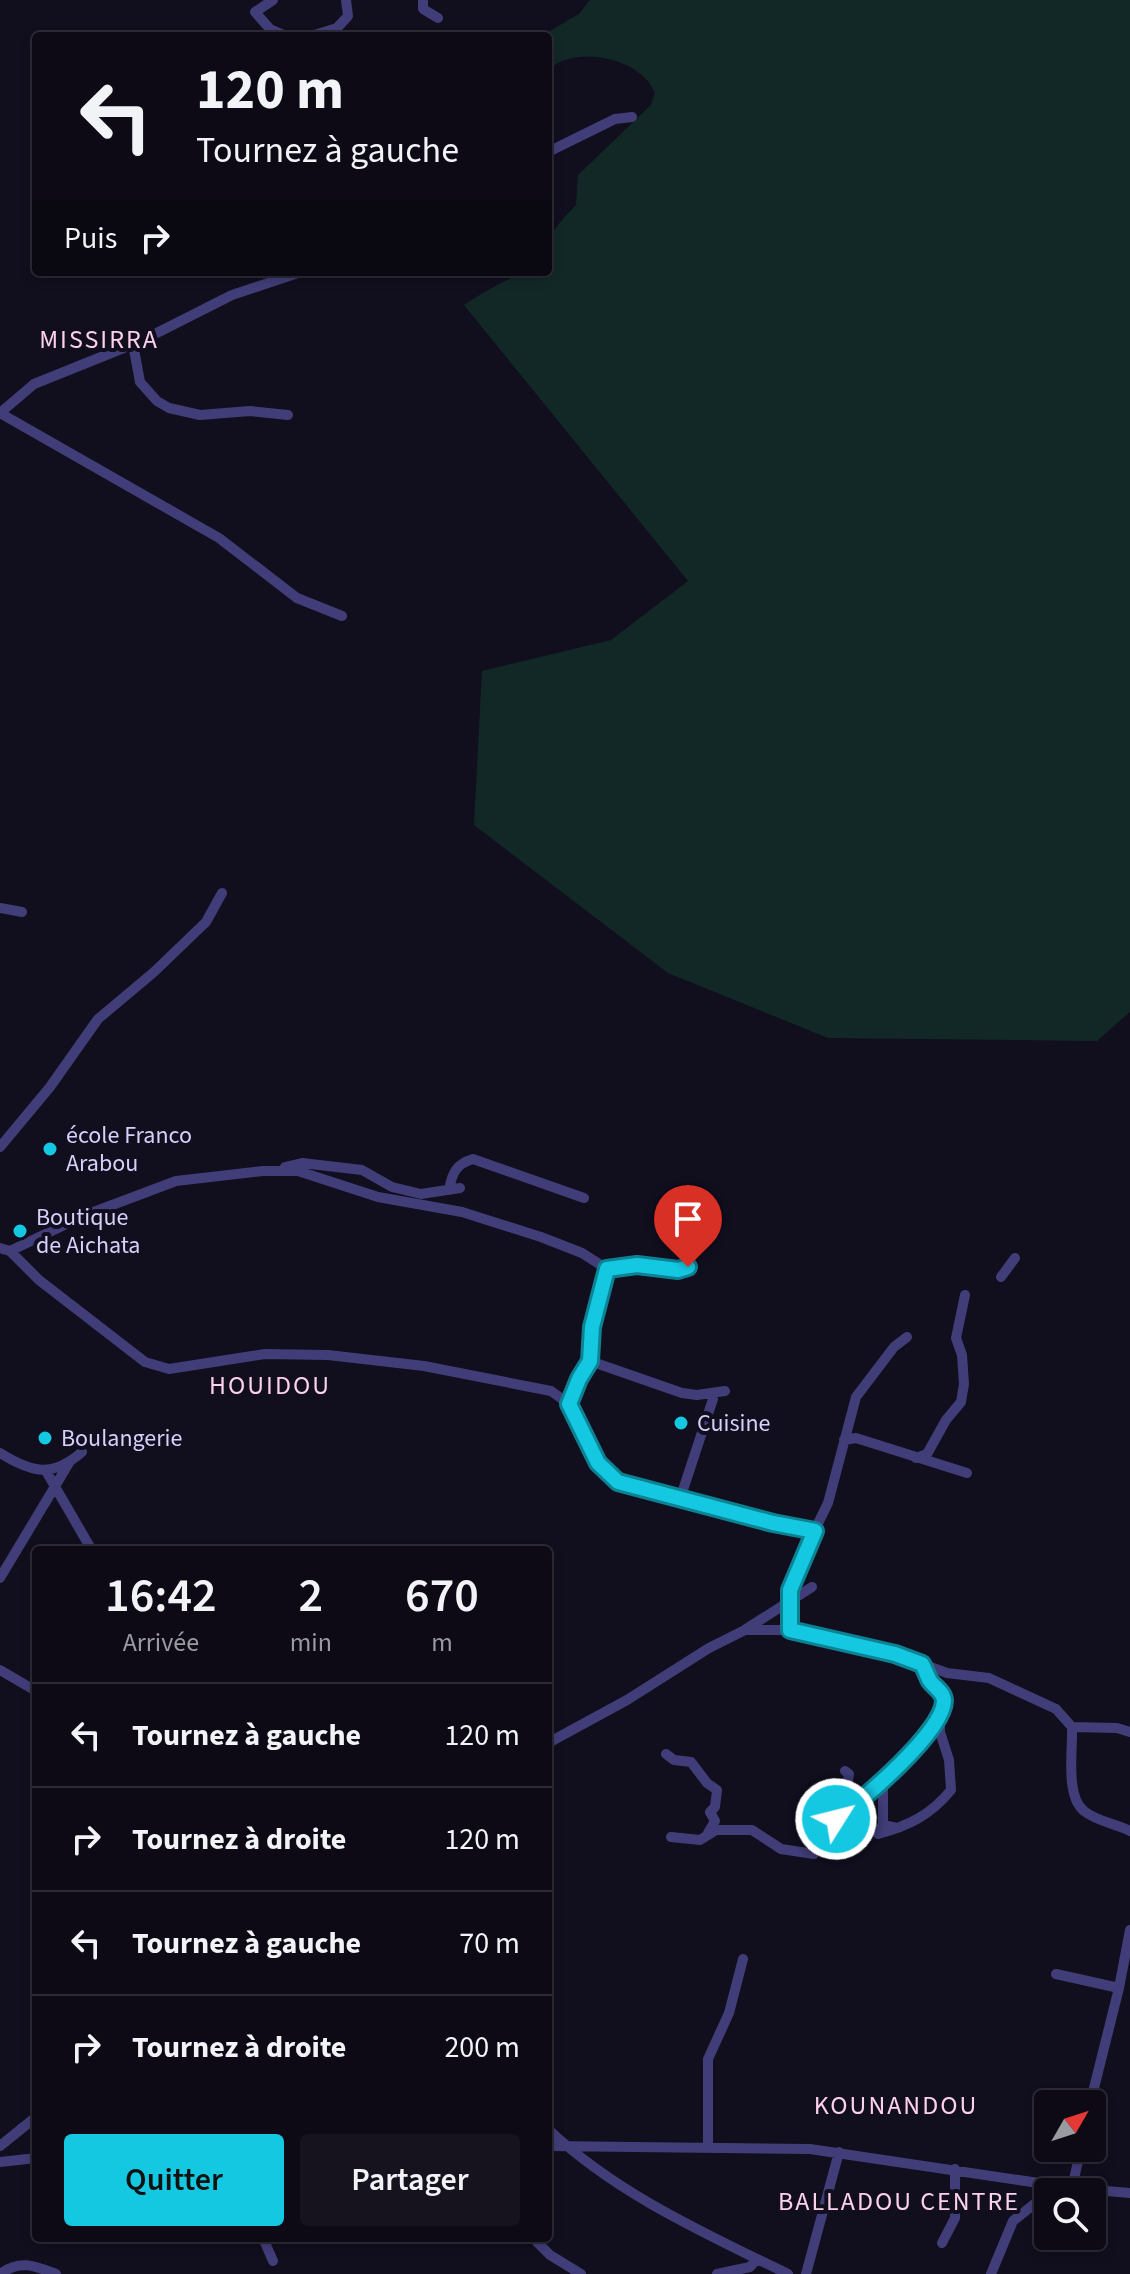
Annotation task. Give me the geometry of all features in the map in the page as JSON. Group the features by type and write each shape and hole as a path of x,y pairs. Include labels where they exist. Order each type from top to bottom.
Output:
{"street":[{"path":"268,32 255,12 273,0"},
{"path":"324,32 337,28 348,16 346,0"},
{"path":"423,0 423,9 438,18"},
{"path":"552,150 615,119 632,117"},
{"path":"289,276 232,295 133,344 34,384 0,413 219,538 297,598 342,616"},
{"path":"133,344 140,382 149,394 169,408 200,415 250,411 288,415"},
{"path":"0,1147 50,1087 98,1019 154,972 206,922 222,893"},
{"path":"0,908 22,912"},
{"path":"584,1198 473,1159 453,1171 454,1189 421,1194 392,1187 362,1170 302,1163 267,1171 176,1181 5,1249 39,1280 145,1362 156,1367 169,1369 265,1354 328,1355 424,1366 551,1391 569,1404 598,1463 618,1482 815,1531"},
{"path":"267,1171 307,1173 378,1197 462,1212 582,1253 607,1269 637,1265 678,1270 688,1267"},
{"path":"1001,1277 1015,1258"},
{"path":"569,1404 590,1361 592,1327 607,1269"},
{"path":"916,1458 927,1454 946,1420 961,1402 964,1384 962,1355 956,1338 965,1295"},
{"path":"790,1630 790,1590 828,1503 856,1397 894,1347 907,1337"},
{"path":"590,1361 682,1393 697,1395 725,1391"},
{"path":"680,1499 713,1399"},
{"path":"844,1440 856,1438 967,1473"},
{"path":"0,1578 69,1463 82,1452"},
{"path":"0,1453 24,1468 46,1471 69,1463"},
{"path":"46,1471 89,1546"},
{"path":"552,1741 627,1700 812,1587"},
{"path":"745,1630 790,1630 895,1654 947,1673 989,1678 1056,1709 1072,1727 1071,1783 1075,1801 1083,1811 1130,1831"},
{"path":"671,1837 700,1840 716,1830 752,1830 781,1849 814,1854 836,1819 883,1782 915,1747 940,1712 944,1702 942,1694 930,1681 922,1664"},
{"path":"0,1670 32,1689"},
{"path":"858,1803 878,1834 931,1812 951,1790 949,1760 940,1732 940,1712"},
{"path":"1072,1727 1117,1728 1130,1732"},
{"path":"666,1754 674,1760 691,1762 707,1783 717,1790 715,1807 710,1812 715,1821 707,1835"},
{"path":"836,1819 841,1787 848,1781 849,1774 845,1771"},
{"path":"883,1782 883,1825 897,1828"},
{"path":"1094,2090 1130,1930"},
{"path":"708,2147 708,2059 729,2013 743,1959"},
{"path":"1056,1974 1119,1988"},
{"path":"0,2146 32,2120"},
{"path":"2,2162 19,2131"},
{"path":"552,2133 604,2174 662,2209 788,2274"},
{"path":"552,2146 810,2149 955,2169 1034,2186"},
{"path":"806,2274 839,2152"},
{"path":"2,2162 32,2158"},
{"path":"942,2243 955,2218 955,2169"},
{"path":"1106,2191 1130,2193"},
{"path":"991,2274 1013,2221 1034,2204"},
{"path":"265,2242 273,2261"},
{"path":"537,2242 550,2255 581,2274"},
{"path":"717,2274 750,2267 757,2259"},
{"path":"0,2274 16,2264 33,2265 56,2274"}],"green space":[{"path":"590,0 1130,0 1130,1012 1097,1041 828,1038 668,973 474,825 482,671 611,640 688,581 464,305 514,277 552,276 552,235 576,205 578,175 651,105 655,93 644,77 610,59 583,57 552,67 552,32 548,32 579,14"}],"place":[{"name":"école Franco Arabou","path":"50,1149"},
{"name":"Boutique de Aichata","path":"20,1231"},
{"name":"Cuisine","path":"681,1423"},
{"name":"Boulangerie","path":"45,1438"}],"district":[{"name":"MISSIRRA","path":"99,339"},
{"name":"HOUIDOU","path":"270,1385"},
{"name":"KOUNANDOU","path":"896,2105"},
{"name":"BALLADOU CENTRE","path":"899,2201"}],"route":[{"path":"688,1267 678,1270 637,1265 607,1269 592,1327 590,1361 569,1404 598,1463 618,1482 815,1531 790,1590 790,1630 895,1654 922,1664 930,1681 942,1694 944,1702 938,1716 915,1747 869,1795 836,1819"}]}
